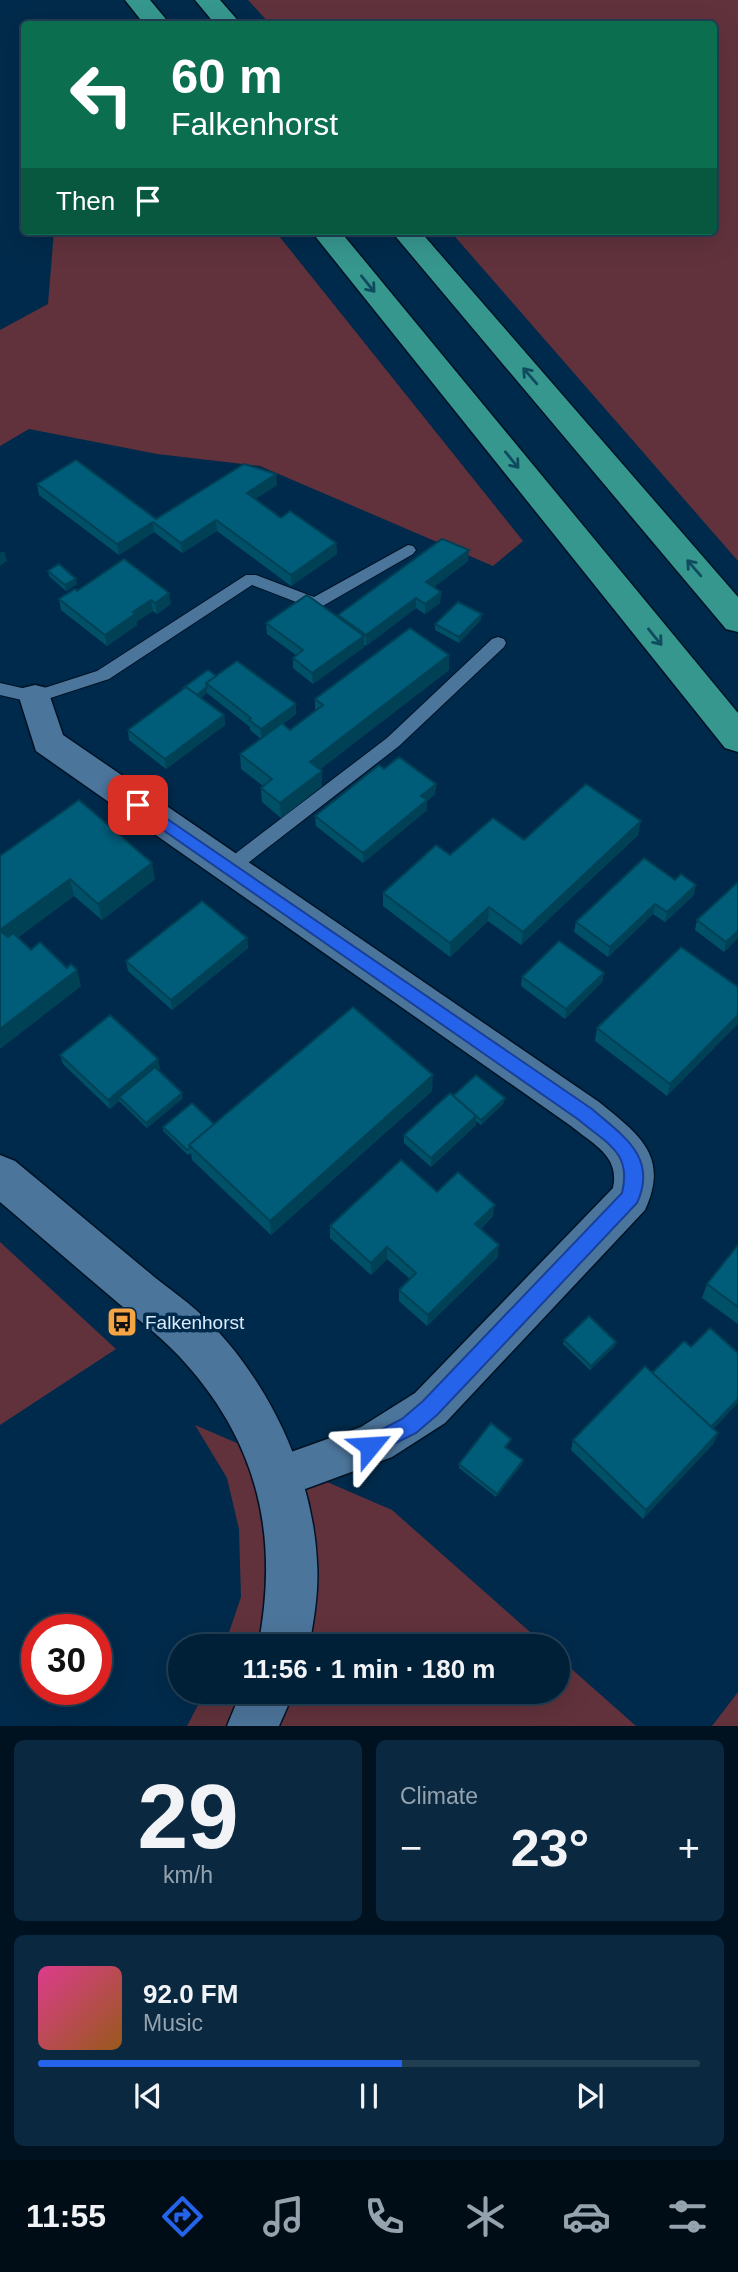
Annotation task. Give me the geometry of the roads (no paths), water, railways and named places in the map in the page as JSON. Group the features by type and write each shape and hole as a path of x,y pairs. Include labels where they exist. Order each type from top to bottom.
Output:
{"highway":[{"path":"137,0 154,21"},
{"path":"207,0 225,21"},
{"path":"328,235 738,738"},
{"path":"408,235 738,620"}],"street":[{"path":"18,693 48,742 585,1114 627,1149 636,1173 631,1197 430,1408 409,1426 370,1446 278,1477"},
{"path":"0,1175 155,1305 210,1357 239,1394 268,1450 289,1518 293,1557 287,1634"},
{"path":"253,1726 263,1704"}],"lane":[{"path":"18,693 103,675 251,579 316,603 408,550"},
{"path":"229,868 393,742 498,643"}],"place":[{"name":"Falkenhorst","path":"122,1322"}]}
